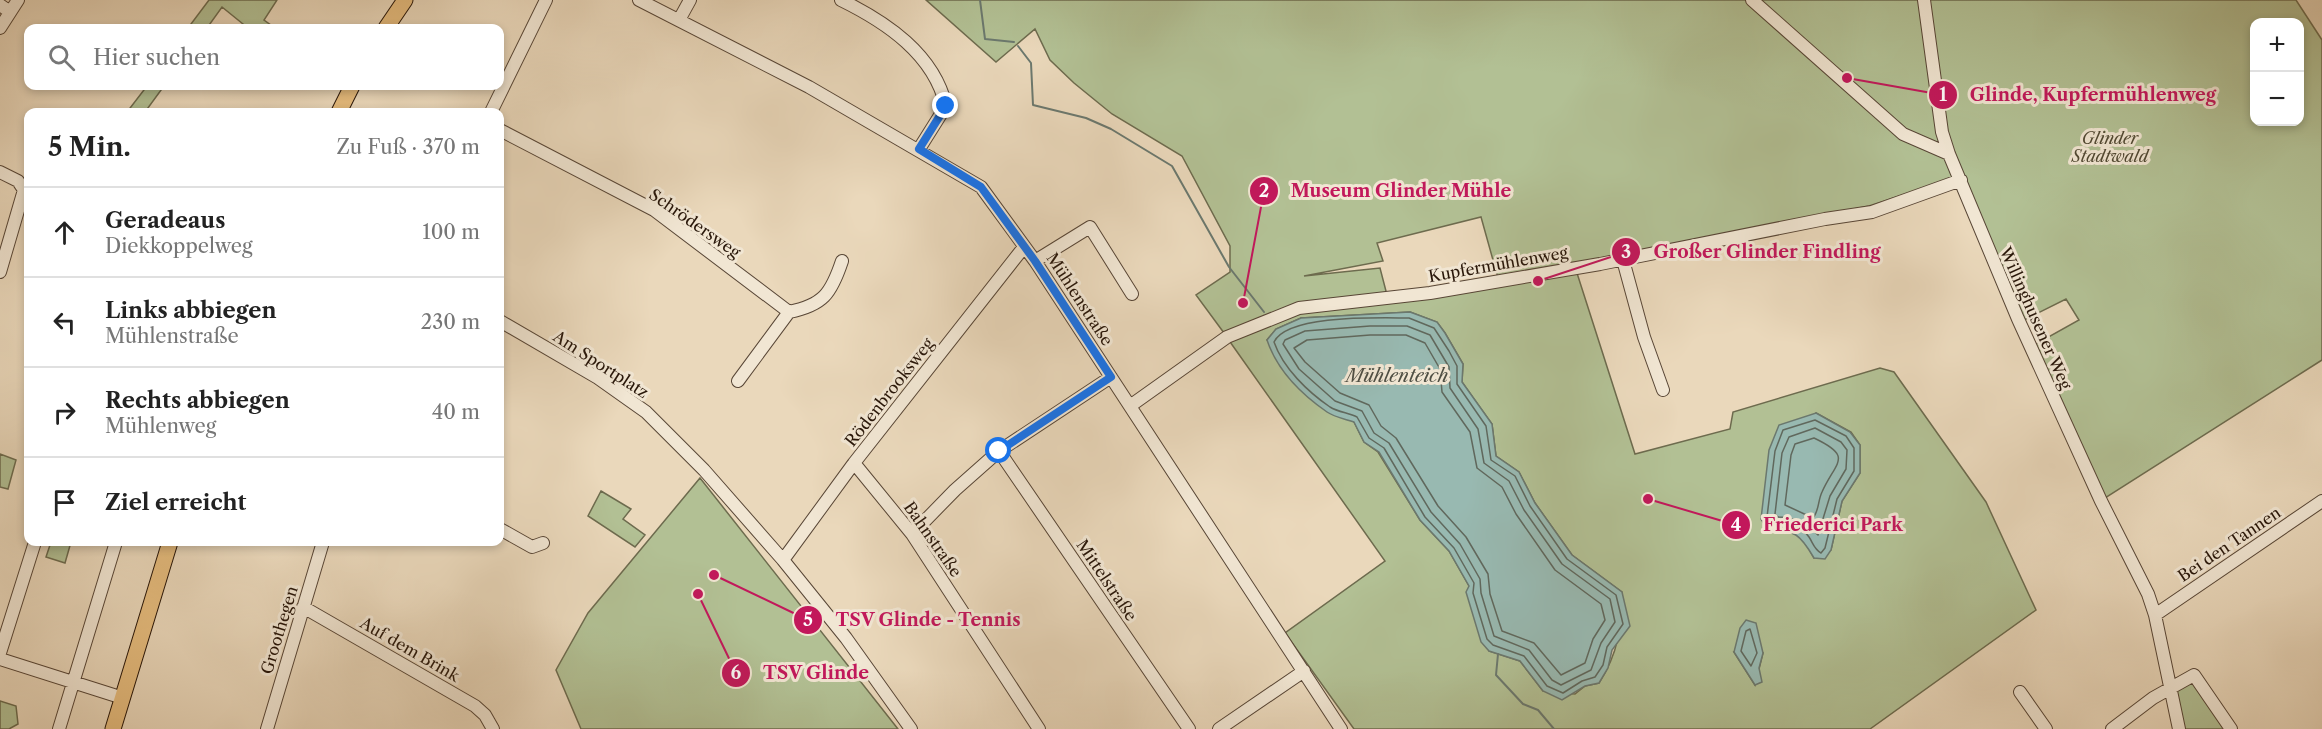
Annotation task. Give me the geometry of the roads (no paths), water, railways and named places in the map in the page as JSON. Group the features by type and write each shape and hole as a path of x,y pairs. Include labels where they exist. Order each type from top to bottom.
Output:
{"main road":[{"path":"389,24 405,0"},
{"path":"341,108 350,90"},
{"path":"113,729 169,546"}],"street":[{"path":"0,28 5,9 18,0"},
{"path":"504,86 546,0"},
{"name":"Mühlenstraße","path":"639,0 809,87 981,187 1035,261 1341,729"},
{"path":"679,20 690,0"},
{"path":"841,0 891,29 927,61 941,85 946,106 919,149"},
{"path":"1752,0 1903,134 1949,154"},
{"name":"Willinghusener Weg","path":"1924,0 1942,132 1949,154 2021,326 2101,501 2148,594 2155,615 2179,729"},
{"path":"493,108 502,90"},
{"name":"Schrödersweg","path":"504,132 654,210 789,312"},
{"path":"0,172 18,181 24,190 24,196 0,272"},
{"name":"Kupfermühlenweg","path":"1130,406 1227,337 1299,308 1430,293 1623,260 1825,219 1872,212 1961,180"},
{"path":"1035,261 1090,227 1132,294"},
{"name":"Rödenbrooksweg","path":"783,560 854,463 1024,247"},
{"path":"1623,260 1644,337 1663,390"},
{"path":"738,381 789,312 812,307 819,300 837,277 842,261"},
{"name":"Am Sportplatz","path":"504,323 598,378 636,404 704,470 783,560 846,638 911,729"},
{"path":"912,534 955,490 999,451 1111,377"},
{"name":"Mittelstraße","path":"999,451 1189,729"},
{"name":"Bahnstraße","path":"854,463 912,534 1039,729"},
{"name":"Bei den Tannen","path":"2155,615 2322,501"},
{"path":"504,531 532,547 543,543"},
{"path":"0,653 34,546"},
{"path":"59,729 115,546"},
{"name":"Groothegen","path":"267,729 323,546"},
{"name":"Auf dem Brink","path":"303,607 471,703 485,715 493,729"},
{"path":"0,659 123,698"},
{"path":"1219,729 1304,672"},
{"path":"2112,729 2171,686 2194,675 2231,729"},
{"path":"2020,692 2046,729"}],"water":[{"name":"Mühlenteich","path":"1410,312 1437,322 1445,333 1463,364 1462,382 1492,424 1496,456 1519,472 1535,503 1572,555 1622,592 1630,626 1612,650 1608,668 1599,683 1585,686 1562,700 1543,691 1520,661 1489,651 1481,642 1466,592 1469,586 1449,551 1420,520 1379,452 1364,442 1354,422 1330,414 1299,389 1277,361 1267,340 1276,329 1301,318"},
{"path":"1816,413 1850,432 1860,445 1860,473 1842,501 1831,550 1825,559 1814,558 1796,535 1785,531 1768,530 1761,519 1769,450 1779,425"},
{"path":"1746,620 1756,623 1763,653 1759,668 1762,682 1755,685 1734,652 1740,628"}],"waterway":[{"path":"980,0 985,39 1014,42"},
{"path":"1018,46 1031,63 1033,105 1086,118 1111,129 1172,166 1229,267 1264,312"},
{"path":"1498,654 1496,675 1523,704 1538,710 1554,729"}],"place":[{"name":"Glinde, Kupfermühlenweg","path":"1847,78"},
{"name":"Großer Glinder Findling","path":"1538,281"},
{"name":"Museum Glinder Mühle","path":"1243,303"},
{"name":"Friederici Park","path":"1648,499"},
{"name":"TSV Glinde - Tennis","path":"714,575"},
{"name":"TSV Glinde","path":"698,594"}],"park label":[{"name":"Glinder Stadtwald","path":"2110,147"}]}
